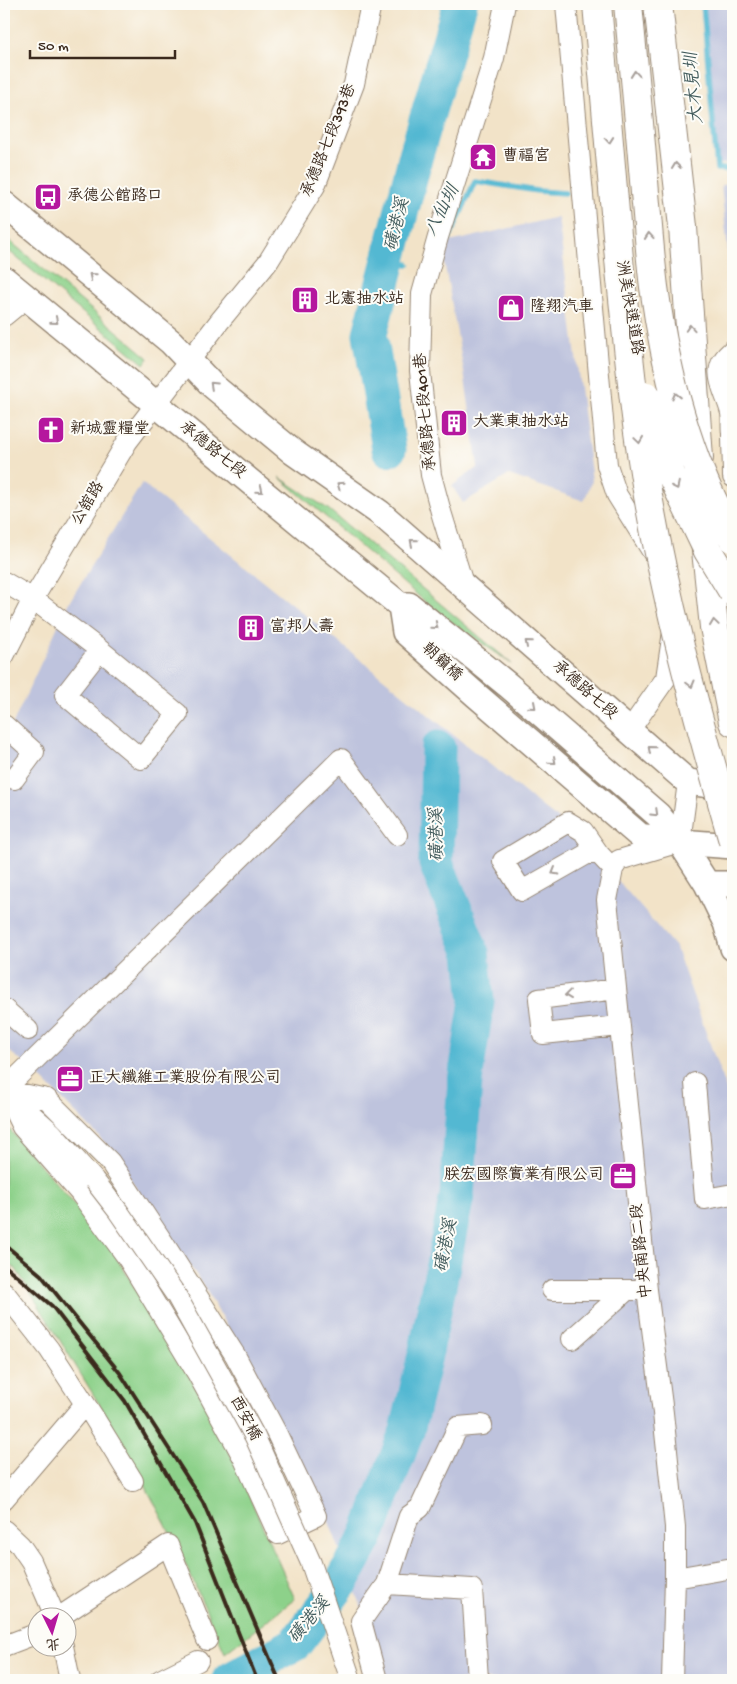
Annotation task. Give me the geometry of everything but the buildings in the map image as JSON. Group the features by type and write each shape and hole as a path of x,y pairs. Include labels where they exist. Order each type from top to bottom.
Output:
{"highway":[{"name":"洲美快速道路","path":"597,4 620,270 630,328 641,375 671,474 708,551 733,592"},
{"name":"洲美快速道路","path":"628,4 654,286 664,344 677,403 694,455 720,516 733,538"},
{"path":"658,4 682,227 707,569 714,628 733,722"},
{"path":"620,270 639,439 656,538 676,630 733,841"}],"main road":[{"path":"4,204 171,342 213,386 293,452 380,513 455,579"},
{"name":"承德路七段","path":"4,280 401,606"},
{"name":"承德路七段","path":"455,579 688,782"},
{"name":"朝籟橋","path":"409,605 509,686 658,815 680,842 640,836 405,632 401,606 409,605"},
{"path":"688,782 733,788"},
{"path":"680,842 733,846"},
{"path":"680,842 707,884 726,922 733,948"},
{"path":"707,884 733,884"}],"street":[{"name":"承德路七段393巷","path":"188,361 268,262 315,186 354,84 371,4"},
{"name":"承德路七段401巷","path":"455,579 432,475 420,371 422,294 494,58 505,4"},
{"path":"566,4 607,466 617,494 672,583 675,622 666,678 629,731"},
{"path":"4,316 26,298"},
{"path":"733,350 725,356 720,365 719,376 722,391 731,414 733,477"},
{"name":"公舘路","path":"4,656 32,599 127,442 188,361"},
{"path":"4,582 32,599 100,650 178,714 141,760 65,695 100,650"},
{"path":"4,725 34,752 14,779"},
{"path":"4,1090 341,759 397,835"},
{"path":"599,854 613,869 618,860 680,842 688,782"},
{"name":"中央南路二段","path":"613,869 607,900 647,1290 675,1527 672,1680"},
{"path":"616,990 539,999 542,1034 619,1026"},
{"path":"4,1009 28,1030"},
{"path":"695,1083 705,1198 733,1194"},
{"path":"4,1090 47,1100 110,1162 234,1355 277,1434 316,1516 278,1534 242,1457 201,1381 127,1257 80,1193 22,1127 4,1090"},
{"name":"西安橋","path":"4,1090 52,1133 94,1180 118,1211 176,1295 254,1437 311,1563 350,1680"},
{"path":"552,1290 647,1290"},
{"path":"572,1339 627,1290"},
{"path":"4,1292 49,1349 133,1481"},
{"path":"4,1499 85,1404"},
{"path":"377,1680 361,1621 387,1584 409,1516 420,1508 458,1427 482,1424"},
{"path":"4,1530 12,1548 31,1561 51,1606"},
{"path":"76,1606 168,1546 207,1640"},
{"path":"675,1578 733,1568"},
{"path":"387,1584 472,1589 478,1679 481,1680"},
{"path":"4,1646 28,1637"},
{"path":"65,1656 70,1680"},
{"path":"160,1680 198,1661"}],"shaded area":[{"path":"703,4 733,4 733,164 715,164"},
{"path":"733,184 733,299 721,185"},
{"name":"隆翔汽車","path":"558,217 592,481 584,501 509,475 463,503 452,486 478,467 464,372 441,244"},
{"path":"142,483 582,839 676,948 733,1109 733,1680 384,1680 369,1626 326,1514 258,1382 204,1286 109,1147 36,1073 4,1047 4,743 68,604"}],"green space":[{"path":"4,236 149,358 144,364 4,247"},
{"path":"279,477 328,509 512,664 436,611"},
{"path":"4,1123 107,1242 212,1413 295,1599 225,1653 182,1556 122,1441 16,1269 4,1262"}],"waterway":[{"name":"磺港溪","path":"389,449 370,334 416,155 460,4"},
{"name":"大木見圳","path":"703,4 717,169 733,169"},
{"name":"八仙圳","path":"443,246 448,241 475,181 537,191 565,193"},
{"name":"八仙圳","path":"385,270 408,264"},
{"name":"磺港溪","path":"229,1680 295,1644 342,1582 367,1536 407,1431 426,1351 457,1195 465,1081 477,1001 472,953 436,863 438,748"}],"railway":[{"path":"4,1244 41,1275 120,1373 203,1502 279,1680"},
{"path":"4,1265 52,1306 125,1401 195,1523 257,1680"}],"place":[{"name":"曹福宮","path":"483,157"},
{"name":"承德公館路口","path":"48,197"},
{"name":"北憲抽水站","path":"305,300"},
{"name":"隆翔汽車","path":"511,308"},
{"name":"大業東抽水站","path":"454,423"},
{"name":"新城靈糧堂","path":"51,430"},
{"name":"富邦人壽","path":"251,628"},
{"name":"正大纖維工業股份有限公司","path":"70,1079"},
{"name":"朕宏國際實業有限公司","path":"623,1176"}]}
